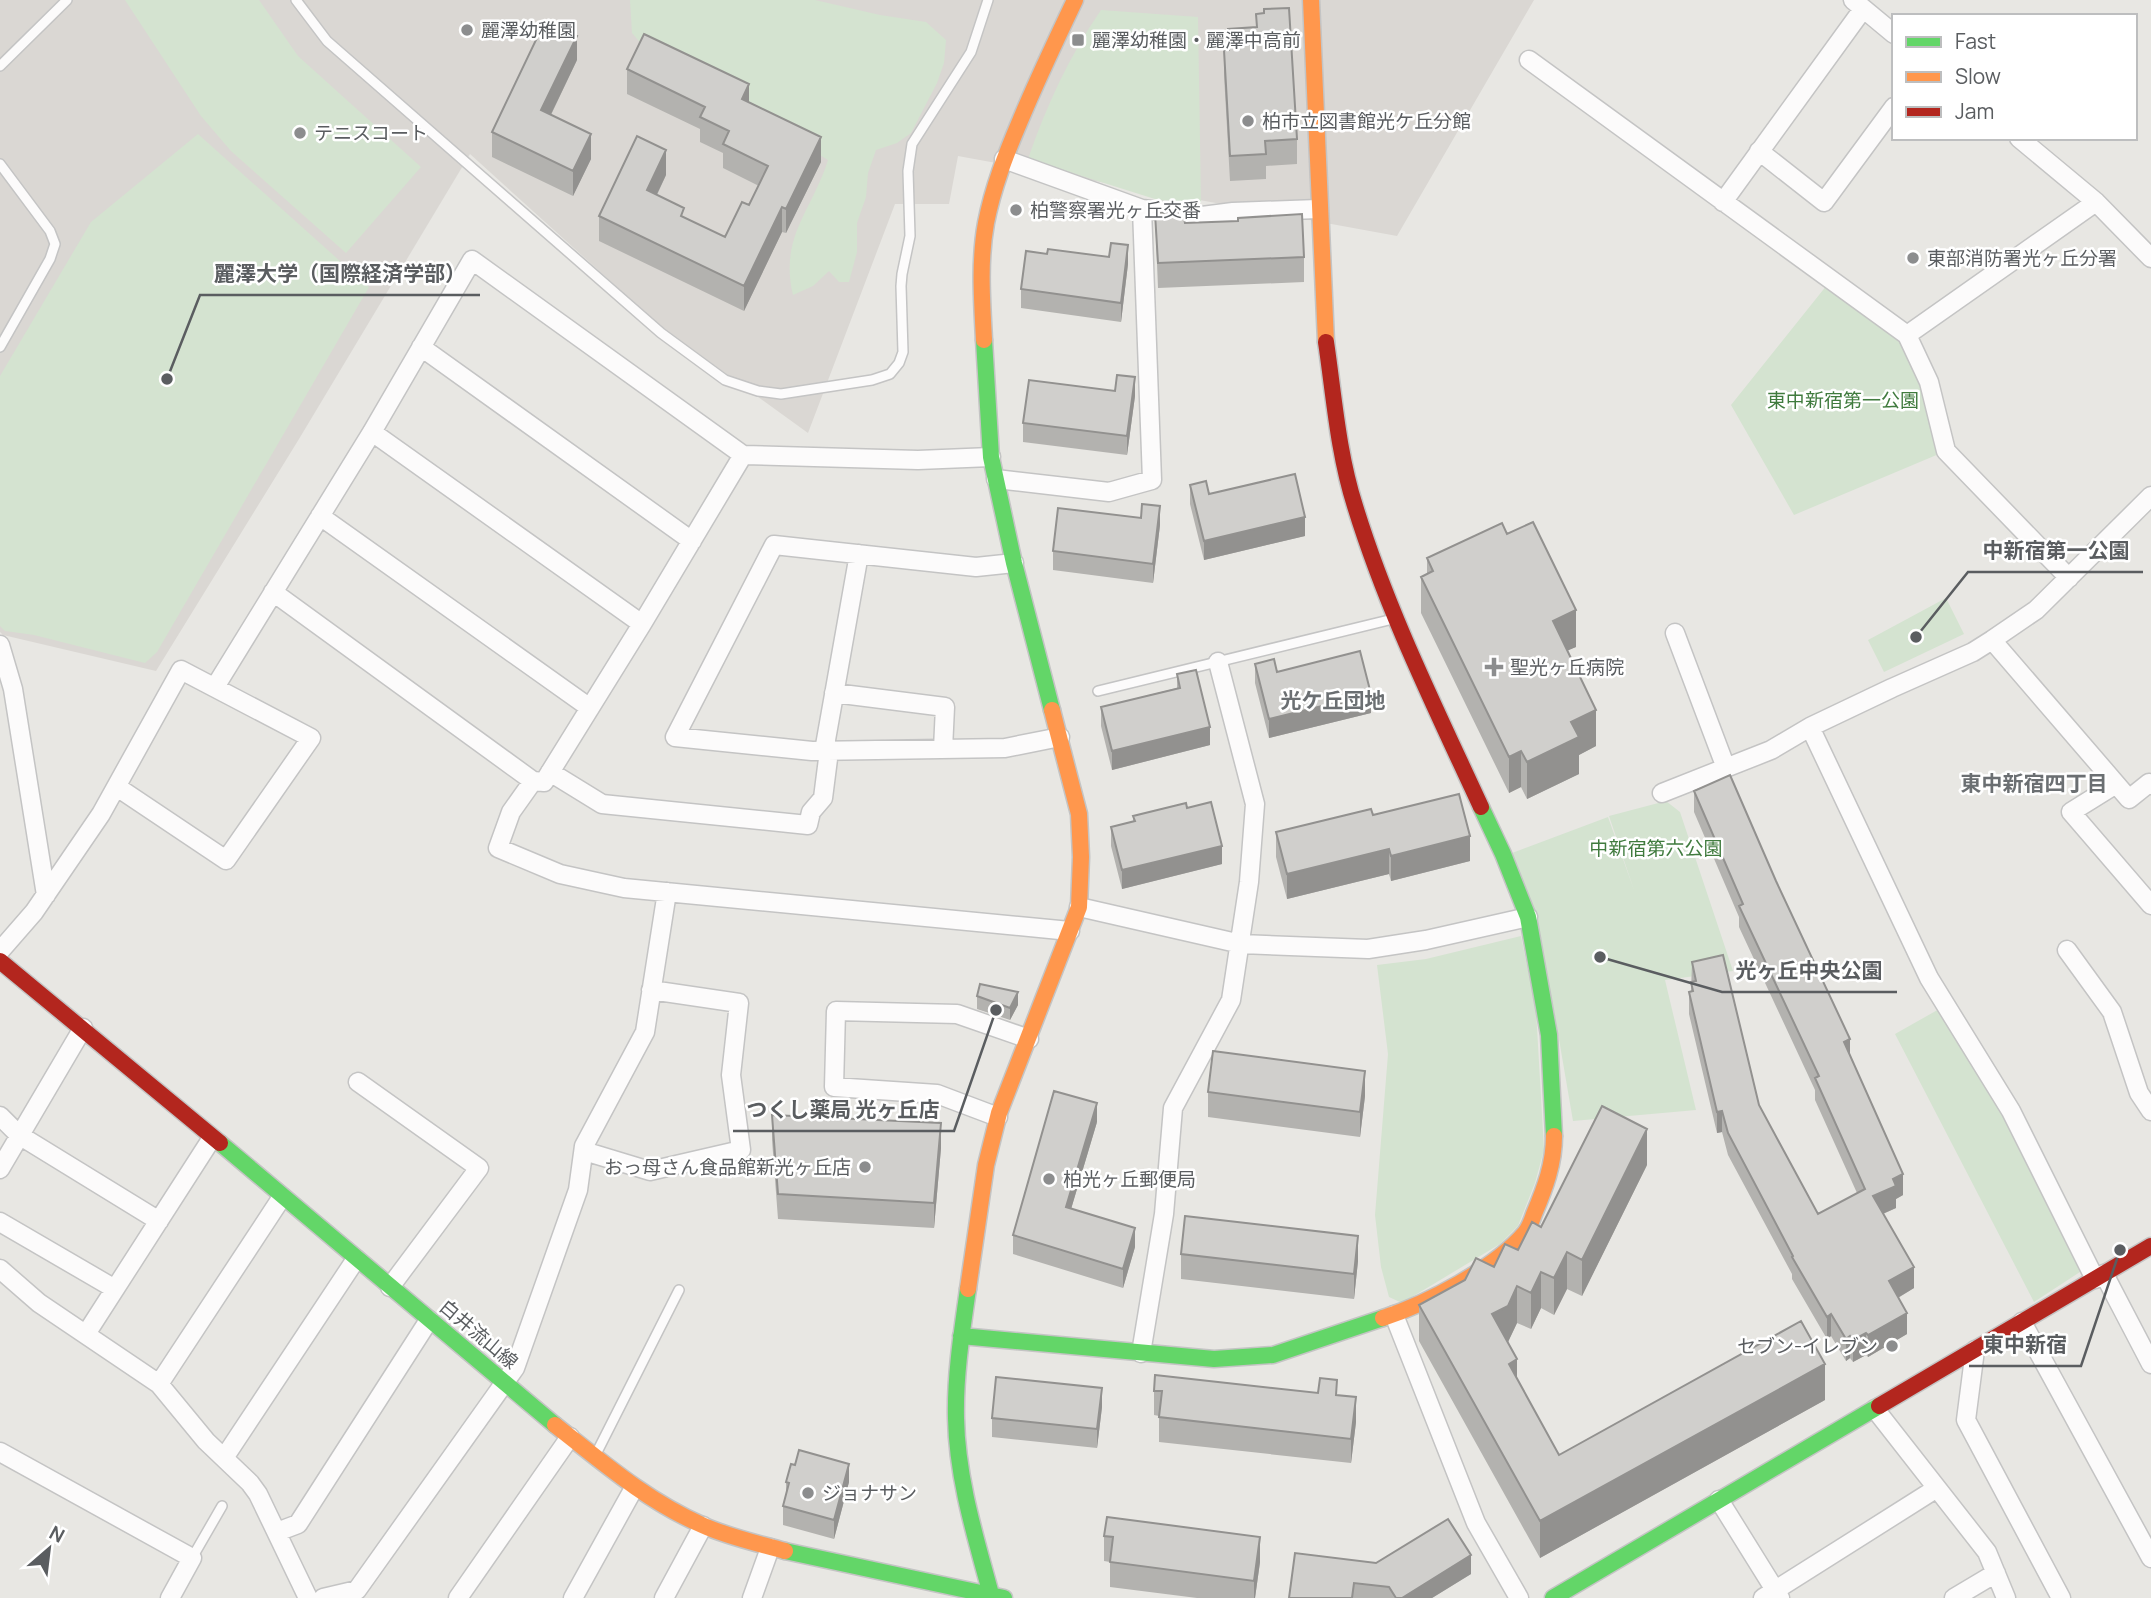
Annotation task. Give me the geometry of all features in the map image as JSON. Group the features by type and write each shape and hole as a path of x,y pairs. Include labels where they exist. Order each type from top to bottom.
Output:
{"street":[{"path":"996,1597 968,1509 960,1460 956,1418 961,1336 985,1165 998,1117 1079,907 1082,857 1079,814 1014,563 992,457 981,292 982,256 988,213 1004,159 1044,64 1075,0"},
{"path":"961,1336 1214,1359 1273,1355 1408,1310 1476,1273 1508,1250 1527,1231 1547,1183 1554,1150 1549,1035 1528,917 1503,855 1394,618 1354,504 1343,458 1324,329 1311,0"},
{"path":"1723,202 1858,4 1892,32"},
{"path":"1528,60 1907,335 1929,382 1946,451 2070,578"},
{"path":"1759,152 1824,202 1892,110"},
{"path":"2021,140 2096,202 2151,258"},
{"path":"1004,159 1142,209 1202,216 1233,212 1318,209"},
{"path":"1907,335 2096,202"},
{"path":"996,479 1109,492 1152,480 1142,209"},
{"path":"215,687 372,432 472,260 743,455 918,460 992,457"},
{"path":"421,348 692,541"},
{"path":"372,432 642,624"},
{"path":"273,592 533,781 544,782 743,455"},
{"path":"1662,793 1771,750 1810,727 1973,652 2036,610 2151,496"},
{"path":"320,516 590,708"},
{"path":"1014,563 976,567 774,545 675,737 827,751 1005,748 1060,737"},
{"path":"550,772 601,804 808,825 811,812 823,798 834,693 859,554"},
{"path":"1675,633 1726,768"},
{"path":"1992,640 2129,799 2149,783 2151,785"},
{"path":"0,645 13,689 46,895"},
{"path":"1141,1353 1164,1214 1173,1108 1231,1000 1249,882 1255,804 1218,662"},
{"path":"0,951 46,895 95,824 181,670 311,738 226,860 117,787"},
{"path":"834,693 945,707 943,749"},
{"path":"1810,727 1929,978 2011,1111 2100,1277 2151,1364"},
{"path":"533,781 511,812 498,848 560,874 624,888 1070,931"},
{"path":"2116,784 2071,812 2151,905"},
{"path":"323,1598 357,1590 515,1368 578,1190 584,1146 645,1032 667,892"},
{"path":"1079,907 1241,944 1368,949 1426,940 1528,917"},
{"path":"2067,950 2112,1012 2139,1093 2151,1111"},
{"name":"白井流山線","path":"0,961 505,1384 634,1488 702,1525 770,1548 996,1597"},
{"path":"584,1151 650,1171 741,1150 731,1074 739,1003 651,990"},
{"path":"998,1117 937,1094 834,1087 836,1011 957,1013 1028,1039"},
{"path":"0,1169 83,1028"},
{"path":"358,1082 479,1167 390,1287"},
{"path":"0,1116 19,1135 159,1221"},
{"path":"86,1334 212,1138"},
{"path":"159,1384 282,1197"},
{"path":"0,1222 115,1289"},
{"path":"1565,1595 1719,1500 2151,1247"},
{"path":"224,1458 356,1259"},
{"path":"0,1269 39,1303 159,1384 206,1441 258,1494 308,1598"},
{"path":"1394,1315 1476,1523 1519,1598"},
{"path":"277,1532 298,1524 429,1320"},
{"path":"2022,1322 2151,1558"},
{"path":"1975,1350 1966,1420 2061,1598"},
{"path":"1875,1409 1987,1552 2006,1598"},
{"path":"458,1598 570,1437"},
{"path":"0,1452 192,1558 170,1598"},
{"path":"573,1598 634,1488"},
{"path":"1719,1500 1773,1596 1937,1489"},
{"path":"664,1598 702,1525"},
{"path":"752,1598 770,1548"},
{"path":"1954,1598 1996,1573"}],"lane":[{"path":"0,66 67,0"},
{"path":"296,0 327,41 661,333 726,380 758,391 781,394 872,380 890,374 899,363 903,352 902,274 911,236 908,171 912,144 971,52 988,0"},
{"path":"0,164 50,231 55,244 50,259 0,346"},
{"path":"1098,691 1394,618"},
{"path":"595,1456 679,1290"},
{"path":"192,1558 222,1506"}],"shaded area":[{"path":"0,0 1534,0 1397,236 958,156 949,204 895,204 808,433 660,326 470,154 156,671 3,635 0,632"}],"green space":[{"name":"テニスコート","path":"125,0 259,0 298,56 421,167 346,253 231,151 201,116"},
{"path":"630,0 815,0 926,22 946,40 944,63 937,83 911,133 897,143 876,150 868,173 866,197 857,223 857,252 849,282 839,282 829,271 813,286 793,295 790,257 794,240 828,160 644,47 632,33"},
{"path":"1101,10 1198,17 1201,203 1158,200 1028,159 1059,82"},
{"path":"198,134 369,287 157,652 145,663 34,635 5,631 0,626 0,376 91,222"},
{"name":"東中新宿第一公園","path":"1831,280 1907,335 1946,451 1794,515 1731,405"},
{"path":"1946,598 1964,634 1884,672 1868,640"},
{"name":"中新宿第六公園","path":"1666,801 1680,812 1733,971 1665,980 1696,1110 1573,1121 1554,1010 1512,853 1608,817 1634,890 1609,816"},
{"path":"1521,936 1536,1010 1544,1150 1535,1183 1518,1226 1500,1244 1402,1303 1389,1297 1381,1267 1375,1215 1388,1054 1377,965 1426,959"},
{"path":"1941,1008 2006,1114 2081,1265 2080,1272 2034,1302 1895,1034"}],"building":[{"path":"1289,8 1297,139 1265,141 1266,154 1230,156 1224,50 1229,50 1228,29 1257,27 1256,14 1264,13 1264,9"},
{"path":"545,21 577,36 541,110 591,134 573,171 492,132"},
{"path":"644,34 749,84 742,99 821,137 786,209 782,207 744,286 599,216 637,136 666,150 647,190 684,208 681,216 725,237 742,202 749,205 768,166 723,144 729,131 700,117 705,107 627,69"},
{"path":"1178,212 1178,218 1184,218 1185,223 1302,214 1304,257 1158,263 1155,213"},
{"path":"1111,243 1128,245 1121,303 1021,289 1026,251 1047,254 1048,249 1109,257"},
{"path":"1117,375 1135,377 1127,436 1023,423 1029,380 1115,391"},
{"path":"1295,474 1305,517 1204,541 1190,485 1206,481 1209,494"},
{"path":"1142,504 1160,506 1153,564 1053,551 1058,508 1141,518"},
{"name":"聖光ヶ丘病院","path":"1533,522 1576,610 1553,621 1596,710 1571,722 1579,737 1527,762 1521,751 1509,757 1421,577 1433,571 1427,558 1502,523 1507,534"},
{"path":"1360,651 1371,694 1269,719 1255,664 1274,659 1277,672"},
{"path":"1196,670 1210,727 1112,751 1101,707 1180,688 1177,674"},
{"path":"1730,775 1850,1039 1844,1042 1903,1174 1893,1179 1896,1186 1873,1196 1914,1267 1889,1281 1907,1313 1868,1335 1866,1333 1853,1340 1850,1336 1846,1339 1831,1314 1827,1317 1792,1257 1728,1133 1722,1111 1717,1112 1689,992 1693,991 1691,982 1696,981 1692,962 1723,955 1759,1105 1818,1214 1865,1189 1815,1078 1819,1076 1739,906 1743,904 1694,791"},
{"path":"1459,794 1470,836 1391,856 1389,849 1287,874 1276,832 1371,809 1373,815"},
{"path":"1211,802 1222,846 1122,870 1111,827 1135,821 1133,816 1186,803 1187,808"},
{"path":"980,984 1018,992 1010,1008 977,996"},
{"path":"1213,1051 1365,1071 1360,1112 1208,1092"},
{"path":"1054,1091 1097,1103 1066,1207 1135,1228 1123,1269 1013,1235"},
{"path":"1602,1106 1647,1129 1582,1260 1567,1252 1554,1278 1541,1272 1531,1293 1517,1286 1508,1306 1492,1314 1517,1359 1509,1364 1559,1455 1801,1321 1825,1364 1540,1521 1419,1305 1465,1280 1476,1258 1494,1267 1505,1244 1518,1250 1532,1222 1541,1227"},
{"path":"772,1115 941,1123 934,1203 778,1194"},
{"path":"1185,1216 1358,1236 1354,1274 1181,1254"},
{"path":"1155,1375 1318,1393 1320,1378 1337,1380 1336,1395 1356,1397 1351,1439 1159,1417 1162,1391 1154,1391"},
{"path":"996,1377 1102,1388 1097,1429 992,1418"},
{"path":"799,1450 849,1464 834,1520 783,1506 791,1464 795,1465"},
{"path":"1107,1517 1260,1537 1254,1581 1110,1562 1113,1537 1104,1536"},
{"path":"1448,1519 1471,1555 1402,1598 1396,1598 1389,1587 1354,1583 1352,1598 1289,1598 1295,1553 1376,1563"}],"traffic: fast":[{"path":"984,340 991,457 1014,563 1052,710"},
{"path":"1481,807 1528,917 1549,1035 1554,1136"},
{"path":"220,1143 555,1425"},
{"path":"968,1289 959,1353 957,1441 968,1509 992,1598"},
{"path":"961,1336 1214,1359 1273,1355 1383,1318"},
{"path":"1553,1598 1879,1406"},
{"path":"785,1551 1004,1598"}],"traffic: slow":[{"path":"984,340 982,252 992,197 1020,121 1075,0"},
{"path":"1311,0 1326,342"},
{"path":"968,1289 986,1165 999,1113 1079,907 1079,814 1052,710"},
{"path":"1383,1318 1440,1294 1478,1272 1525,1233 1548,1176 1554,1136"},
{"path":"555,1425 626,1480 682,1515 722,1533 785,1551"}],"traffic: jam":[{"path":"1326,342 1344,466 1355,506 1382,583 1413,658 1481,807"},
{"path":"0,961 220,1143"},
{"path":"1879,1406 2151,1246"}],"place":[{"name":"麗澤幼稚園","path":"467,30"},
{"name":"麗澤幼稚園・麗澤中高前","path":"1078,40"},
{"name":"柏市立図書館光ケ丘分館","path":"1248,121"},
{"name":"テニスコート","path":"300,133"},
{"name":"柏警察署光ヶ丘交番","path":"1016,210"},
{"name":"東部消防署光ヶ丘分署","path":"1913,258"},
{"name":"麗澤大学（国際経済学部）","path":"167,379"},
{"name":"中新宿第一公園","path":"1916,637"},
{"name":"聖光ヶ丘病院","path":"1494,667"},
{"name":"光ヶ丘中央公園","path":"1600,957"},
{"name":"つくし薬局 光ヶ丘店","path":"996,1010"},
{"name":"おっ母さん食品館新光ヶ丘店","path":"865,1167"},
{"name":"柏光ヶ丘郵便局","path":"1049,1179"},
{"name":"東中新宿","path":"2120,1250"},
{"name":"セブン-イレブン","path":"1892,1346"},
{"name":"ジョナサン","path":"808,1493"}],"district":[{"name":"光ケ丘団地","path":"1333,700"},
{"name":"東中新宿四丁目","path":"2034,783"}]}
